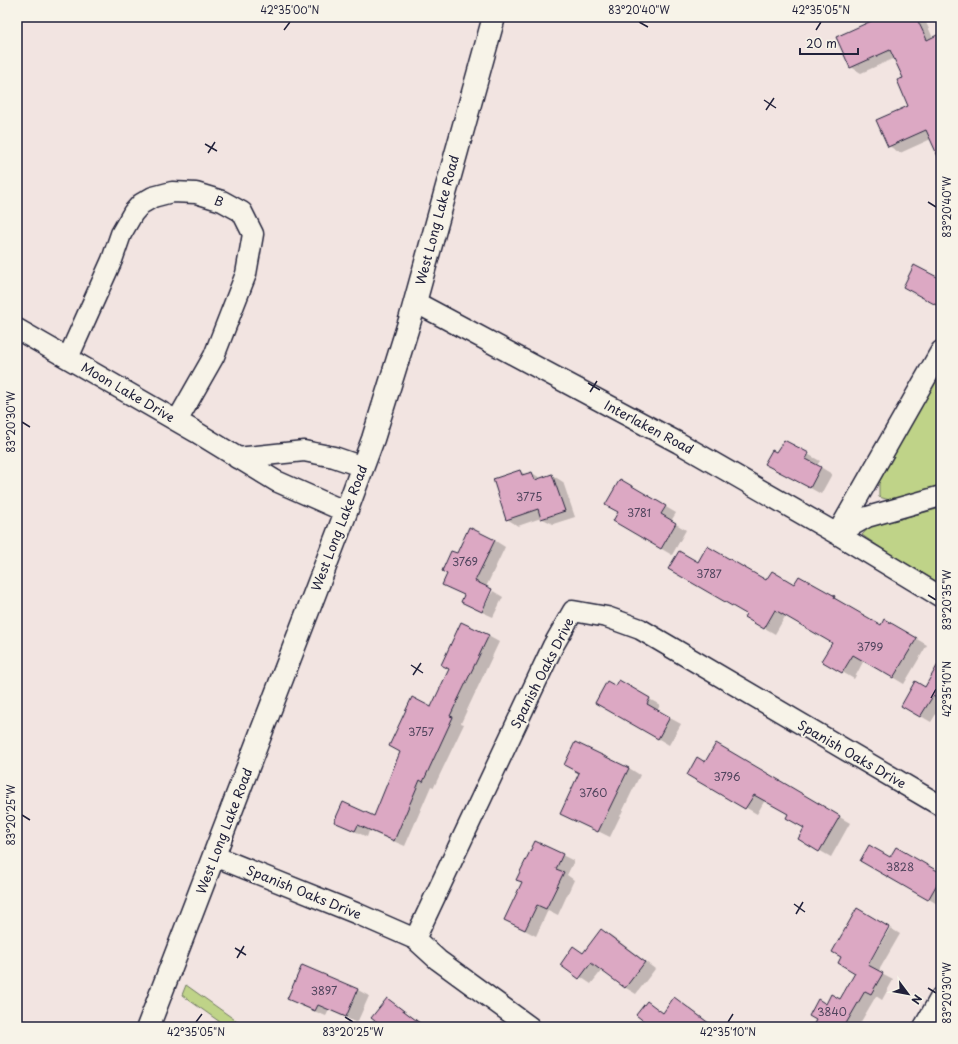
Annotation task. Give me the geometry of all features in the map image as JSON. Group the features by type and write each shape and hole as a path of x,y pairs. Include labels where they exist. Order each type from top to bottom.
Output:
{"main road":[{"name":"West Long Lake Road","path":"148,1027 363,467 415,302 494,17"}],"street":[{"name":"B","path":"68,358 112,260 121,234 141,204 153,197 172,192 196,193 222,201 242,212 253,234 246,274 214,356 177,421"},
{"name":"Interlaken Road","path":"415,302 680,443 837,534 941,597"},
{"name":"Moon Lake Drive","path":"17,329 177,421 276,481 346,512"},
{"path":"837,534 941,351"},
{"path":"237,458 304,451 334,457 363,467"},
{"path":"837,534 867,517 941,496"},
{"name":"Spanish Oaks Drive","path":"415,939 553,646 573,611 607,617 640,629 941,806"},
{"name":"Spanish Oaks Drive","path":"214,856 358,914 415,939 438,960 530,1027"},
{"path":"924,1027 941,997"}],"green space":[{"path":"941,367 941,487 893,501 879,497 879,482"},
{"path":"941,508 941,584 887,552 862,535 869,527"},
{"path":"186,985 245,1027 227,1027 182,995"}],"building":[{"path":"880,17 916,17 927,40 941,33 941,163 926,130 888,147 876,120 908,106 897,80 903,78 890,50 850,68 836,37"},
{"path":"914,265 941,279 941,296 936,305 903,287"},
{"path":"784,440 809,453 806,459 821,467 810,488 764,464 772,450 776,452"},
{"path":"520,470 522,475 532,472 535,480 552,474 565,511 541,519 538,509 506,520 493,479"},
{"path":"620,479 666,506 661,514 676,523 661,549 613,521 618,512 605,505"},
{"path":"469,527 495,540 475,581 492,589 482,612 461,602 464,595 442,585 447,574 442,571 451,551 457,553"},
{"path":"707,546 766,580 772,571 794,584 799,576 835,596 834,598 881,625 884,619 917,638 893,678 853,655 842,673 821,661 832,643 775,610 764,629 744,617 746,614 668,569 679,551 698,562"},
{"path":"461,622 489,635 450,716 453,717 423,782 420,780 394,841 358,825 355,831 334,822 343,802 374,816 400,752 389,746 412,697 431,707 449,669 441,665"},
{"path":"941,659 941,701 933,696 920,717 901,706 915,681 925,687"},
{"path":"619,680 650,698 647,704 670,717 658,739 595,703 607,681 616,686"},
{"path":"575,742 629,768 598,832 560,814 579,773 564,765"},
{"path":"716,743 840,816 819,852 798,839 804,828 786,818 788,814 754,795 745,809 687,775 697,757 705,762"},
{"path":"535,841 563,854 556,869 564,872 546,909 537,905 525,930 504,920 522,882 516,880"},
{"path":"869,845 890,857 896,847 941,873 941,877 928,900 860,861"},
{"path":"857,908 889,927 868,965 883,973 871,994 865,991 844,1027 812,1027 816,1020 809,1016 818,999 826,1004 831,994 840,999 855,973 838,963 841,957 832,952"},
{"path":"601,929 645,962 625,988 591,963 579,979 560,965 573,946 583,953"},
{"path":"302,965 358,989 346,1017 318,1005 315,1011 287,999"},
{"path":"674,997 714,1027 651,1027 636,1015 647,1001 663,1013"},
{"path":"387,998 425,1027 383,1027 371,1018"}]}
